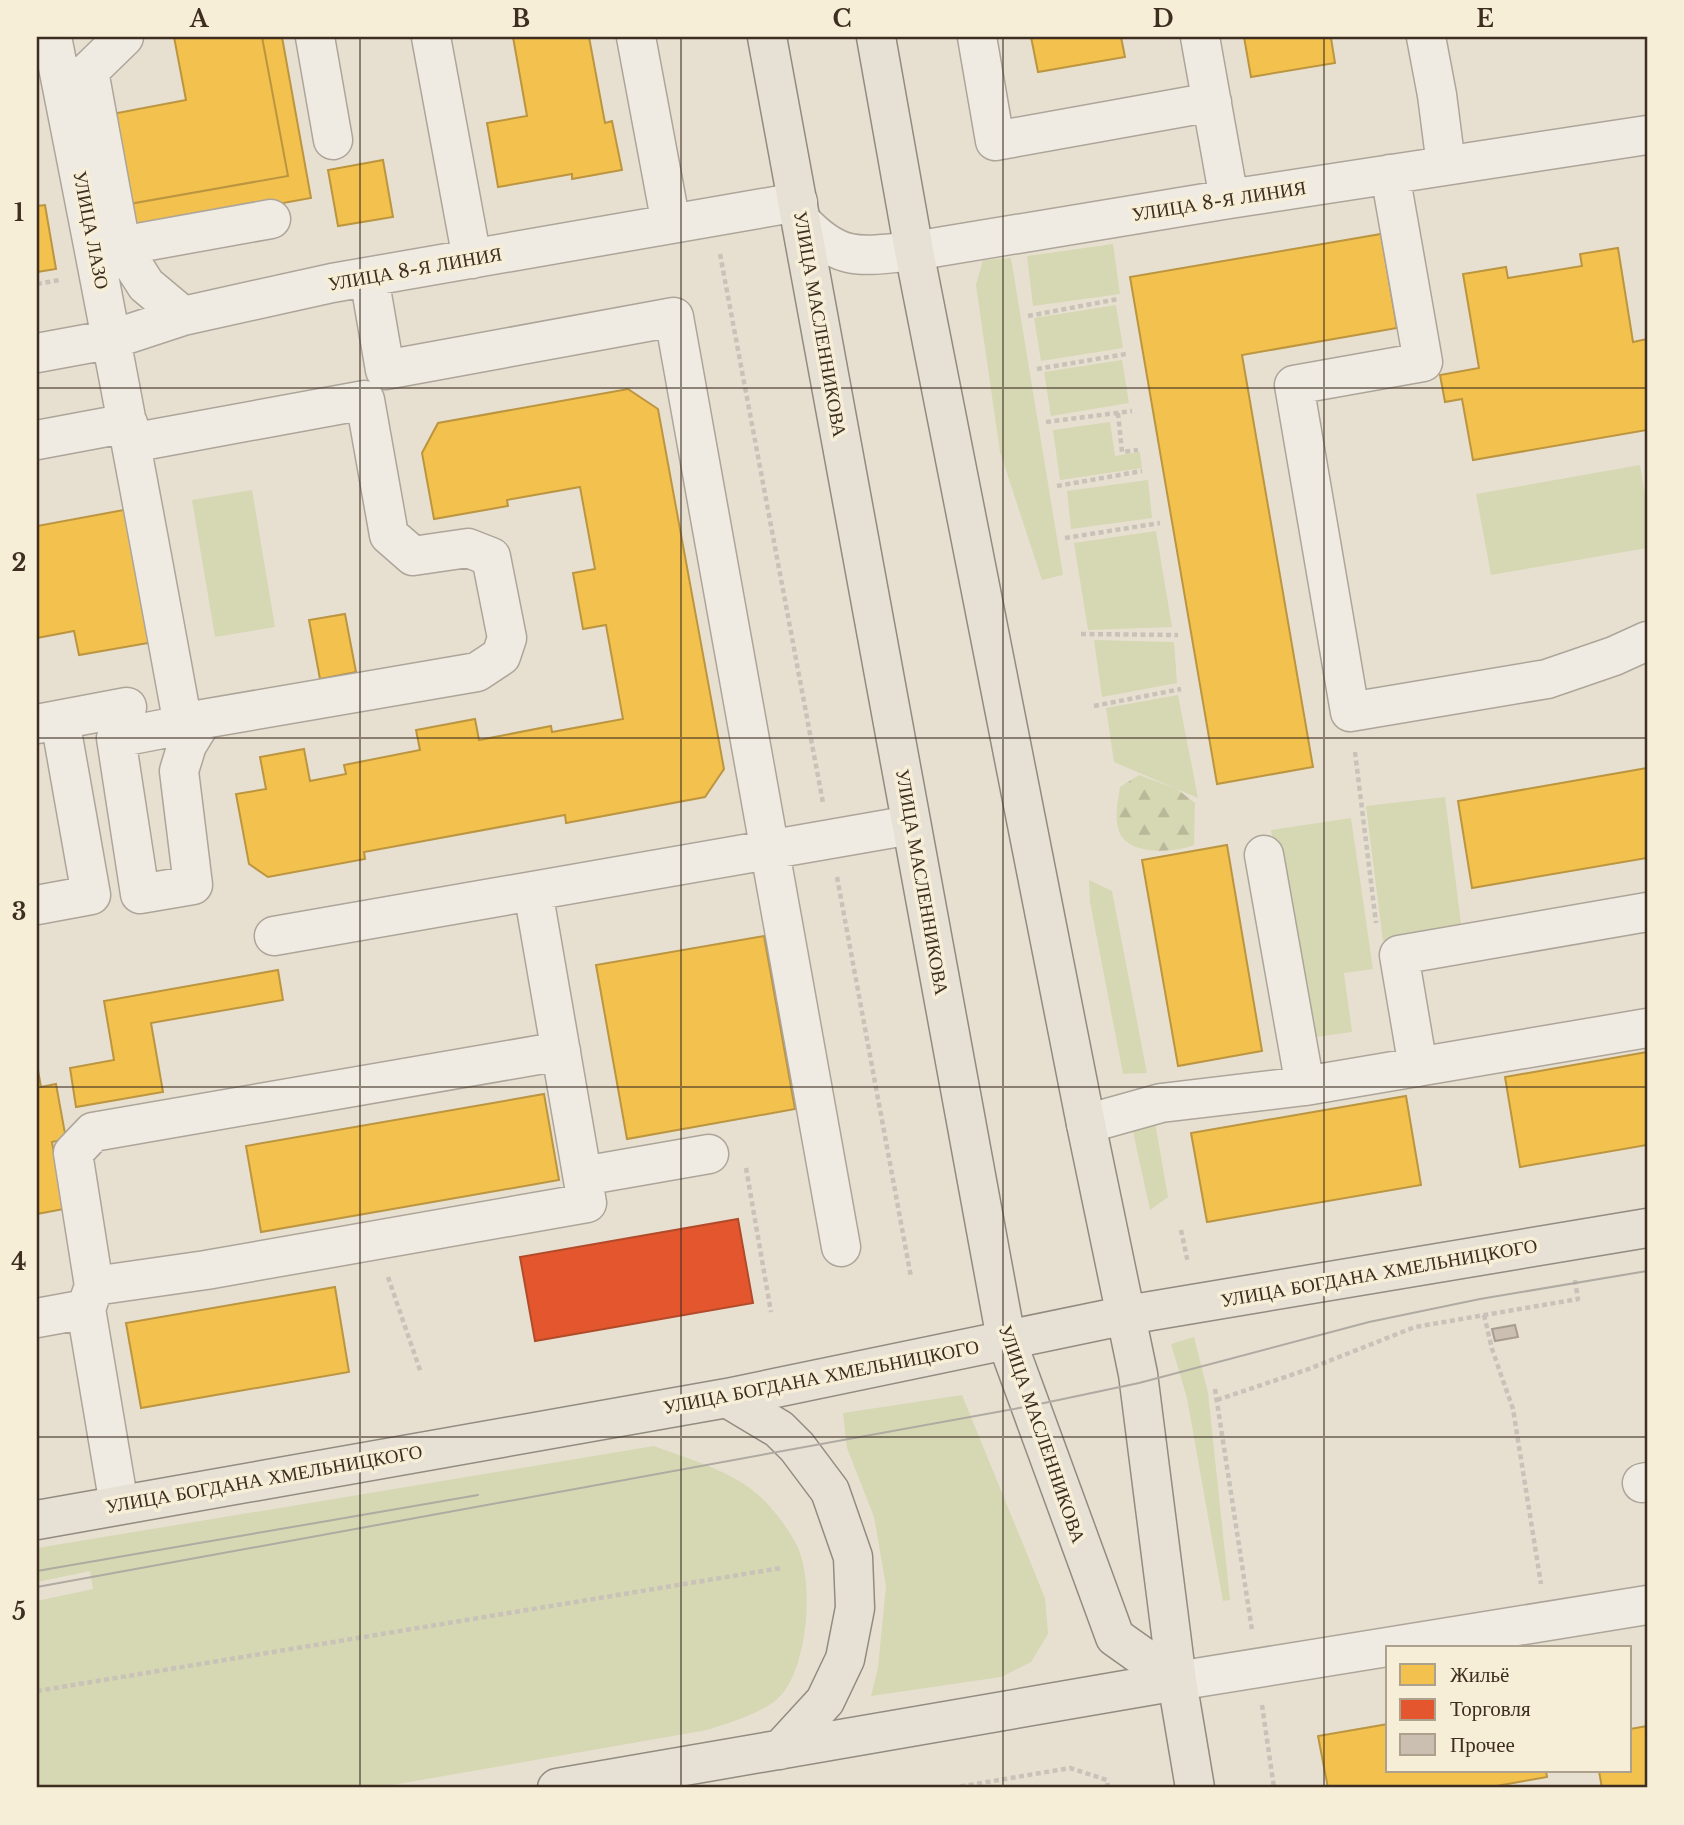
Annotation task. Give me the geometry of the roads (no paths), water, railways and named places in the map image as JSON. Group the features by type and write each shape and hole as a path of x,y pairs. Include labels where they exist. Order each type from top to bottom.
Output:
{"main road":[{"name":"УЛИЦА МАСЛЕННИКОВА","path":"767,37 1006,1339 1115,1637 1177,1681"},
{"path":"876,37 914,251 1086,1124 1127,1315 1145,1417 1177,1681 1195,1788"},
{"name":"УЛИЦА БОГДАНА ХМЕЛЬНИЦКОГО","path":"37,1520 727,1398 1127,1315 1647,1228"},
{"path":"727,1398 779,1429 797,1447 830,1491 853,1557 855,1608 845,1659 825,1701 780,1750"},
{"path":"556,1788 1177,1681"}],"street":[{"name":"УЛИЦА ЛАЗО","path":"52,37 130,433 193,722 477,672 501,656 507,638 491,557 468,548 413,556 389,535 365,400 130,433"},
{"path":"124,37 89,71 121,246 146,285 183,316"},
{"path":"314,37 333,140"},
{"path":"431,37 472,259"},
{"path":"636,37 671,224"},
{"path":"977,37 995,141 1212,103"},
{"path":"1200,37 1228,198"},
{"path":"1426,37 1446,165"},
{"name":"УЛИЦА 8-Я ЛИНИЯ","path":"37,353 113,339 183,316 369,276 712,217 799,212 819,240 839,252 867,256 914,251 1228,198 1647,135"},
{"path":"1391,174 1423,362 1294,385 1350,712 1547,679 1614,656 1647,641"},
{"path":"121,246 271,219"},
{"path":"369,276 385,370 674,317 841,1247"},
{"path":"37,440 130,433"},
{"path":"37,905 92,895 48,722 127,707"},
{"path":"274,936 911,825"},
{"path":"1264,855 1305,1086"},
{"path":"37,1318 90,1297 206,1270 587,1203 533,891"},
{"path":"1418,1067 1399,955 1647,912"},
{"path":"1086,1124 1161,1103 1305,1086 1647,1028"},
{"path":"119,1505 73,1153 93,1132 561,1051"},
{"path":"583,1176 709,1154"},
{"path":"1399,1646 1647,1605"},
{"path":"1177,1681 1386,1648"}],"tram line":[{"path":"37,1587 1030,1406 1139,1383 1369,1322 1480,1299 1647,1271"},
{"path":"37,1571 478,1495"}]}
